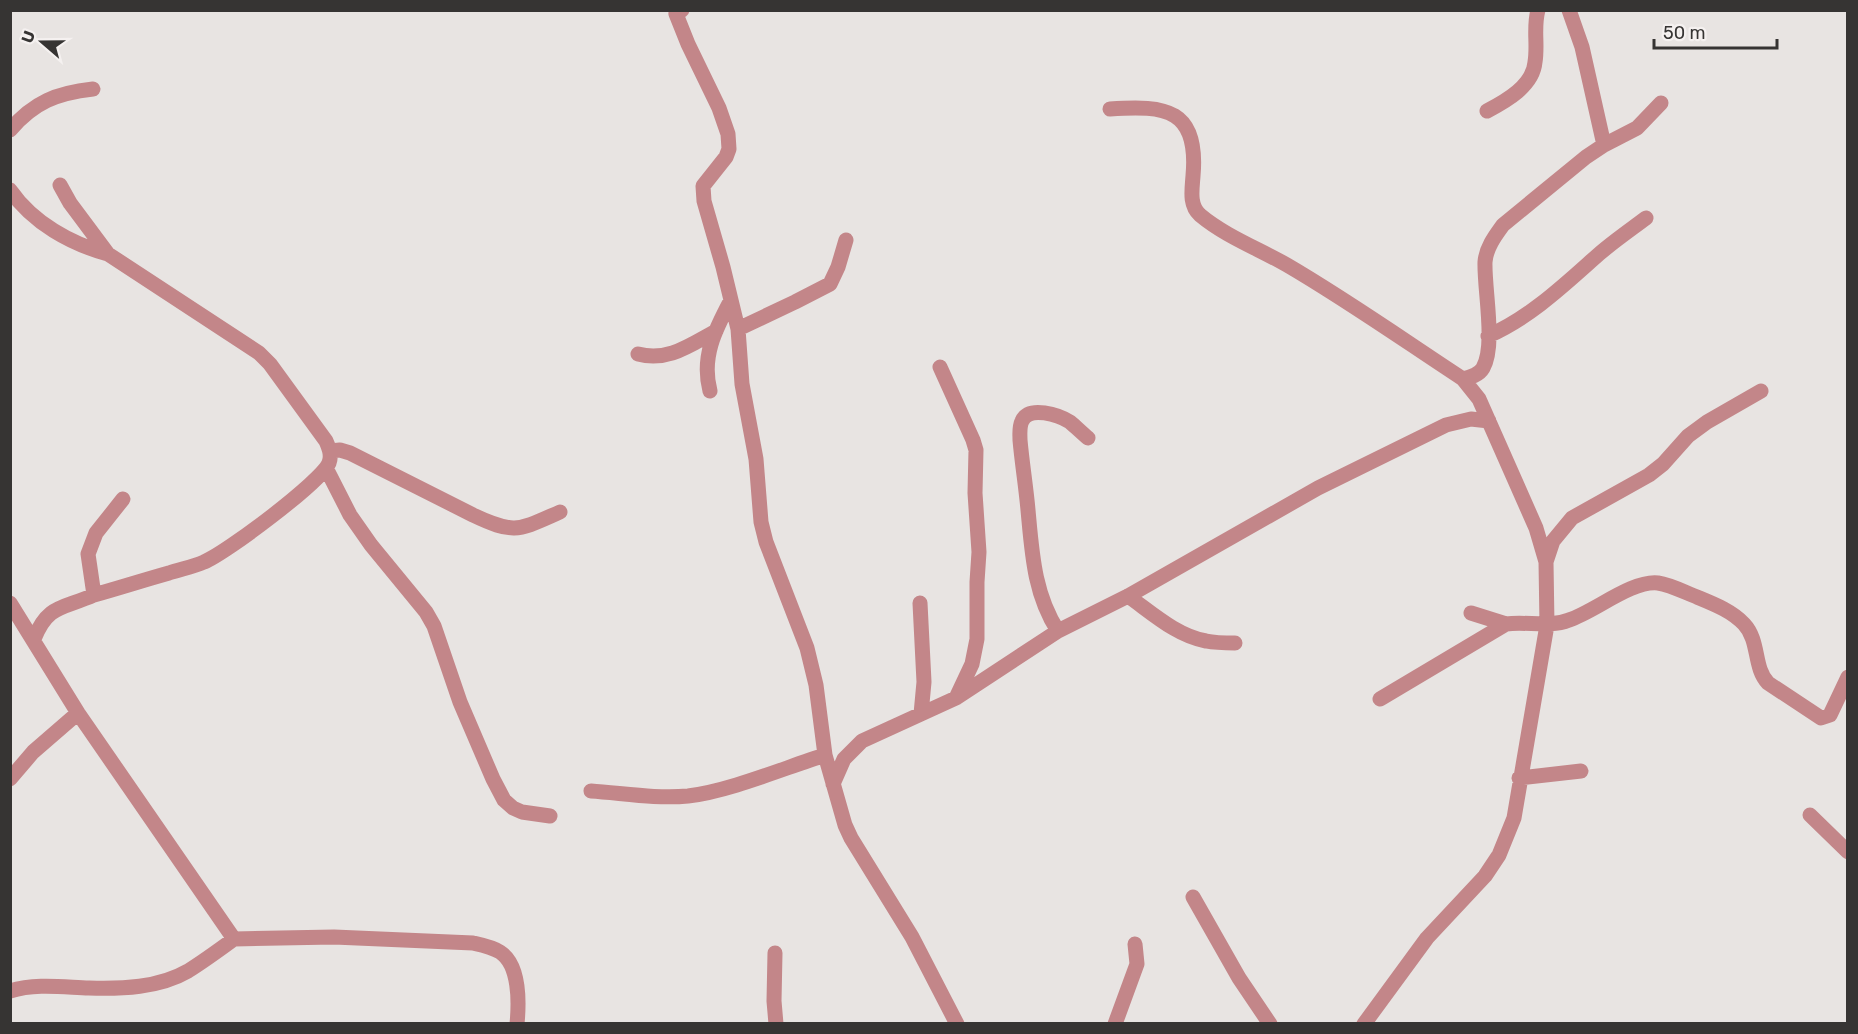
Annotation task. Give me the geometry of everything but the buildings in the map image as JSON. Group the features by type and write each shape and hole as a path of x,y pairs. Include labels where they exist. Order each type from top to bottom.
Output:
{"street":[{"path":"1487,111 1502,103 1529,80 1536,63 1534,29 1538,10"},
{"path":"1569,10 1582,47 1604,145"},
{"path":"677,12 688,44 719,108 728,134 729,149 726,157 706,180 703,192 738,329 742,384 756,459 761,522 766,542 807,648 816,686 825,755 833,784 851,838 912,937 957,1023"},
{"path":"10,130 22,116 41,102 57,95 93,89"},
{"path":"1463,379 1477,375 1486,361 1488,336 1485,261 1493,238 1503,225 1586,157 1637,128 1661,103"},
{"path":"1110,109 1157,109 1170,112 1180,119 1185,125 1192,147 1194,166 1191,198 1194,208 1200,214 1238,239 1288,266 1463,379 1479,399 1489,421 1536,528 1546,562 1547,625 1519,778 1514,818 1499,855 1485,876 1427,938 1364,1023"},
{"path":"60,185 70,203 108,254"},
{"path":"10,190 22,206 55,231 87,248 108,254 259,353 270,364 326,441 330,451 330,462 326,468 246,537 205,562 56,608 38,628 34,639"},
{"path":"1488,336 1507,328 1551,297 1601,252 1646,218"},
{"path":"738,329 830,284 846,240"},
{"path":"710,391 706,377 706,361 716,331 731,300"},
{"path":"638,354 649,357 669,356 716,331"},
{"path":"940,368 974,440 976,455 975,486 980,552 976,582 977,639 972,664 956,698"},
{"path":"1546,562 1553,541 1572,518 1649,475 1663,464 1688,436 1707,422 1761,391"},
{"path":"1058,631 1045,607 1036,583 1020,440 1021,423 1029,414 1051,414 1071,423 1088,438"},
{"path":"833,784 844,759 862,741 956,698 1058,631 1128,596 1318,488 1446,425 1471,419 1489,421"},
{"path":"330,451 350,453 473,515 509,529 522,528 560,512"},
{"path":"326,468 350,515 426,612 434,626 460,702 504,800 522,812 550,816"},
{"path":"94,595 88,554 96,533 123,499"},
{"path":"1380,699 1506,624 1520,622 1547,625 1568,621 1650,583 1660,583 1721,607 1743,623 1750,632 1755,645 1762,676 1768,683 1821,718 1830,715 1848,677"},
{"path":"1128,596 1170,627 1189,636 1205,641 1235,643"},
{"path":"10,603 78,713 234,939"},
{"path":"920,603 924,681 921,714"},
{"path":"1471,614 1506,624"},
{"path":"10,779 33,752 78,713"},
{"path":"591,791 688,796 825,755"},
{"path":"1519,778 1581,771"},
{"path":"1810,815 1848,852"},
{"path":"1193,897 1239,978 1270,1023"},
{"path":"10,991 46,986 121,988 162,981 186,972 234,939 334,937 473,943 493,948 503,954 509,963 516,981 519,1000 518,1023"},
{"path":"1115,1023 1137,964 1135,944"},
{"path":"775,953 776,1023"}]}
